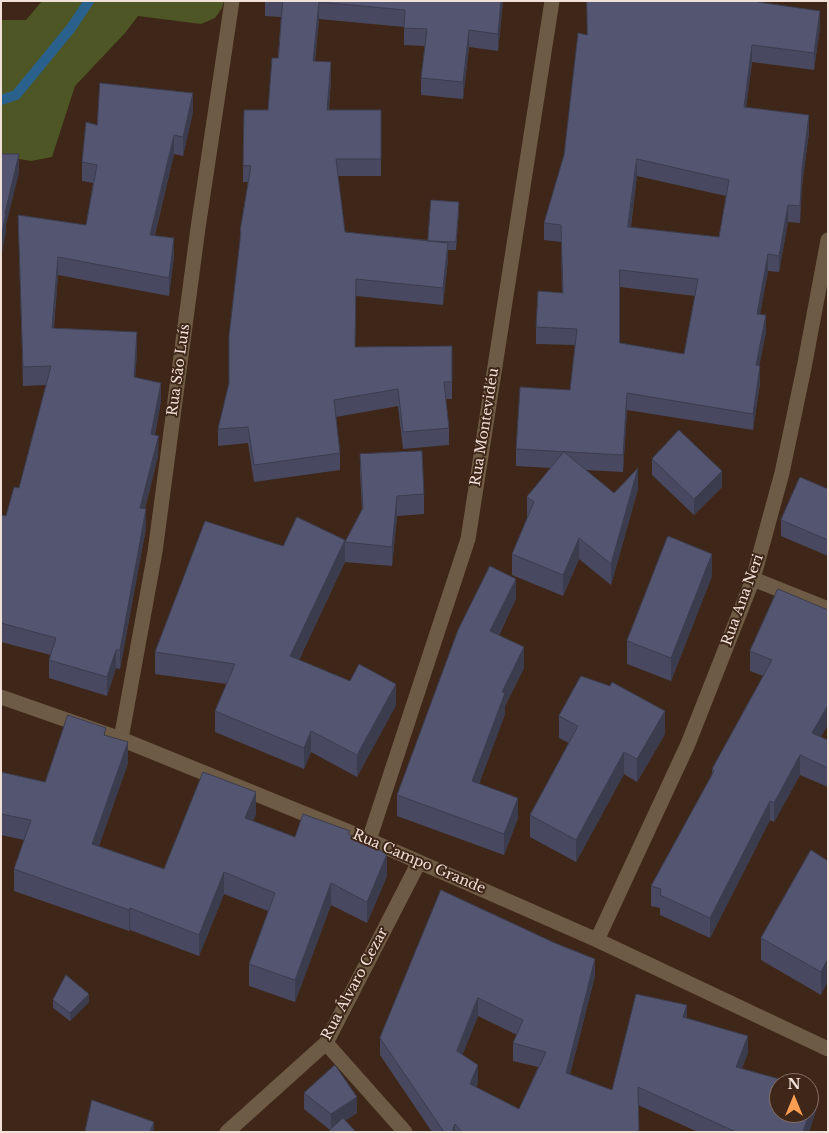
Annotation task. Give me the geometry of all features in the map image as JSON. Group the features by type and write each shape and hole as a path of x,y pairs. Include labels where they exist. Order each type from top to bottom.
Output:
{"street":[{"name":"Rua São Luís","path":"121,738 155,552 198,228 232,1"},
{"name":"Rua Montevidéu","path":"369,840 468,539 552,1"},
{"name":"Rua Ana Neri","path":"597,940 688,744 753,579 782,473 828,240"},
{"path":"753,579 828,609"},
{"name":"Rua Campo Grande","path":"1,697 121,738 369,840 597,940 828,1049"},
{"name":"Rua Álvaro Cezar","path":"226,1132 326,1043 419,862"},
{"path":"326,1043 404,1132"}],"green space":[{"path":"42,1 224,1 222,8 215,18 201,24 138,16 125,33 75,86 52,157 31,161 1,156 1,20 26,20"}],"building":[{"path":"283,1 501,1 498,34 469,30 463,82 421,78 427,29 404,28 405,10 319,2 313,61 331,62 327,110 381,110 381,159 336,159 345,232 448,243 443,288 356,279 355,347 452,346 452,382 444,382 449,428 403,432 398,389 334,400 340,453 254,465 248,427 218,429 229,383 229,336 240,231 251,166 243,165 244,110 268,110 272,58 278,58"},
{"path":"587,1 758,1 820,11 814,53 752,45 744,107 809,115 802,169 800,206 788,205 779,256 768,254 757,314 766,315 756,365 760,366 753,414 627,393 623,455 516,449 520,387 570,390 577,329 536,327 538,291 563,293 561,225 544,223 564,155 578,33 587,35","holes":["637,159 729,180 719,237 628,227","620,270 698,279 684,354 620,343"]},
{"path":"100,83 193,93 183,137 174,135 150,235 174,238 169,278 58,257 52,328 137,332 134,377 161,383 151,434 159,436 140,508 146,509 120,650 116,650 107,677 49,660 56,638 1,623 1,515 6,516 14,487 19,488 51,366 23,367 18,215 86,225 97,165 82,162 86,122 97,125"},
{"path":"1,154 19,154 1,239"},
{"path":"431,200 459,202 456,242 428,241"},
{"path":"679,430 722,471 694,499 652,459"},
{"path":"422,451 424,494 397,496 392,547 345,542 363,508 360,454"},
{"path":"564,452 614,493 638,468 611,564 579,538 563,575 512,554 534,502 527,497"},
{"path":"800,477 828,489 828,540 781,520"},
{"path":"297,517 345,540 290,656 350,681 359,664 396,684 357,755 311,731 304,748 215,711 235,664 155,652 205,521 283,546"},
{"path":"668,536 712,554 671,658 627,641"},
{"path":"490,566 516,579 490,631 524,647 502,692 505,693 472,781 518,798 504,834 397,795 458,630"},
{"path":"778,589 828,610 828,705 812,733 828,740 828,768 800,755 774,803 770,801 710,918 660,895 661,889 651,886 772,660 750,651"},
{"path":"581,676 610,686 612,682 665,711 637,759 624,752 576,840 530,815 578,726 559,716"},
{"path":"68,715 106,728 104,735 128,742 92,844 164,869 203,772 256,792 245,818 295,837 303,814 350,831 348,834 387,854 367,902 331,883 295,980 249,964 275,893 224,872 199,935 130,908 129,910 14,869 31,820 1,814 1,772 45,782"},
{"path":"811,850 828,861 828,959 821,972 761,938"},
{"path":"441,890 555,943 595,959 566,1073 612,1090 636,994 687,1005 683,1017 748,1036 736,1067 769,1076 769,1123 806,1123 803,1132 736,1132 638,1087 639,1132 462,1132 455,1124 452,1132 444,1132 380,1038","holes":["478,998 523,1020 513,1043 546,1052 519,1109 470,1084 478,1065 457,1051"]},
{"path":"66,975 89,994 70,1013 53,1000"},
{"path":"335,1065 357,1097 331,1114 304,1093"},
{"path":"92,1100 154,1122 150,1132 85,1132"},
{"path":"343,1118 356,1132 328,1132"}],"waterway":[{"path":"1,100 16,95 71,28 89,1"}]}
